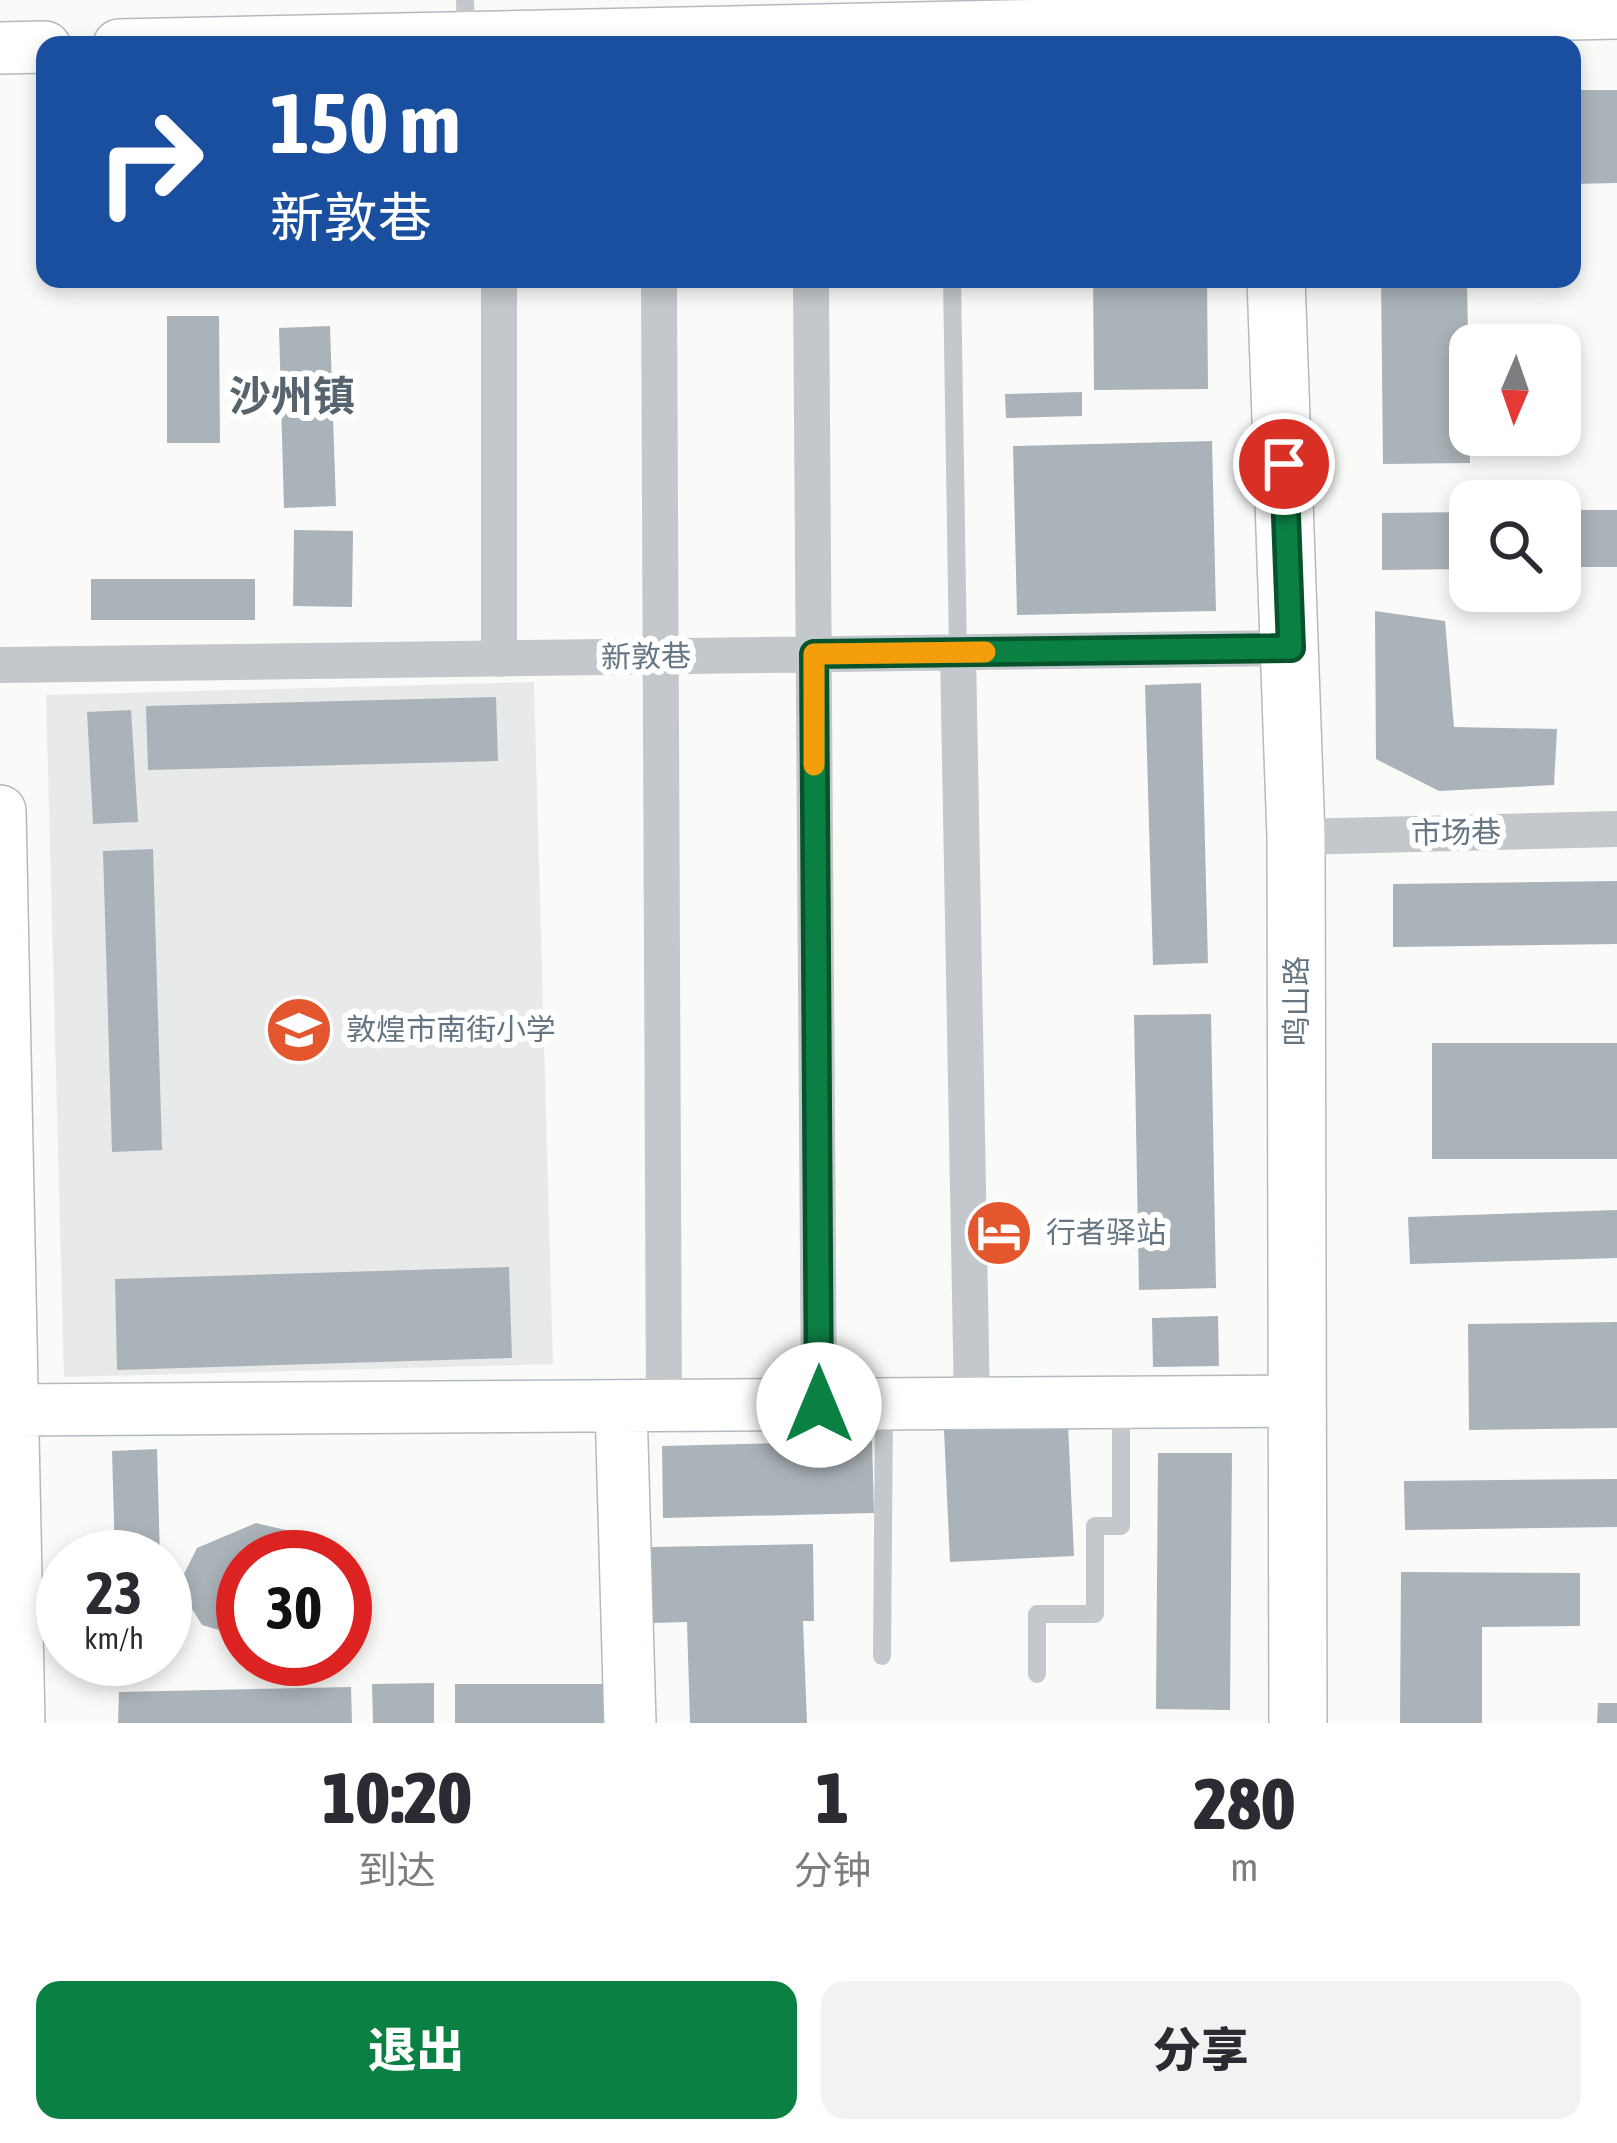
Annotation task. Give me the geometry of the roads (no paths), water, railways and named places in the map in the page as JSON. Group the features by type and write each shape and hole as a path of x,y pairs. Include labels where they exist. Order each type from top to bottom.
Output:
{"main road":[{"name":"鸣山路","path":"1276,288 1296,837 1298,1723"}],"street":[{"path":"337,36 483,30 947,29 1617,13"},
{"path":"0,47 36,46"},
{"path":"499,288 499,658"},
{"path":"629,1723 643,1406 661,657 658,288"},
{"path":"811,288 819,1405"},
{"name":"新敦巷","path":"0,665 1291,648"},
{"path":"958,652 972,1404"},
{"path":"0,811 13,1410 9,1616 20,1723"},
{"name":"市场巷","path":"1296,837 1617,829"},
{"path":"13,1410 1298,1401"}],"lane":[{"path":"952,288 958,652"},
{"path":"1036,1674 1036,1614 1095,1614 1096,1526 1121,1526 1121,1403"},
{"path":"882,1656 884,1404"}],"place":[{"name":"敦煌市南街小学","path":"299,1030"},
{"name":"行者驿站","path":"999,1233"}],"district":[{"name":"沙州镇","path":"292,396"}]}
